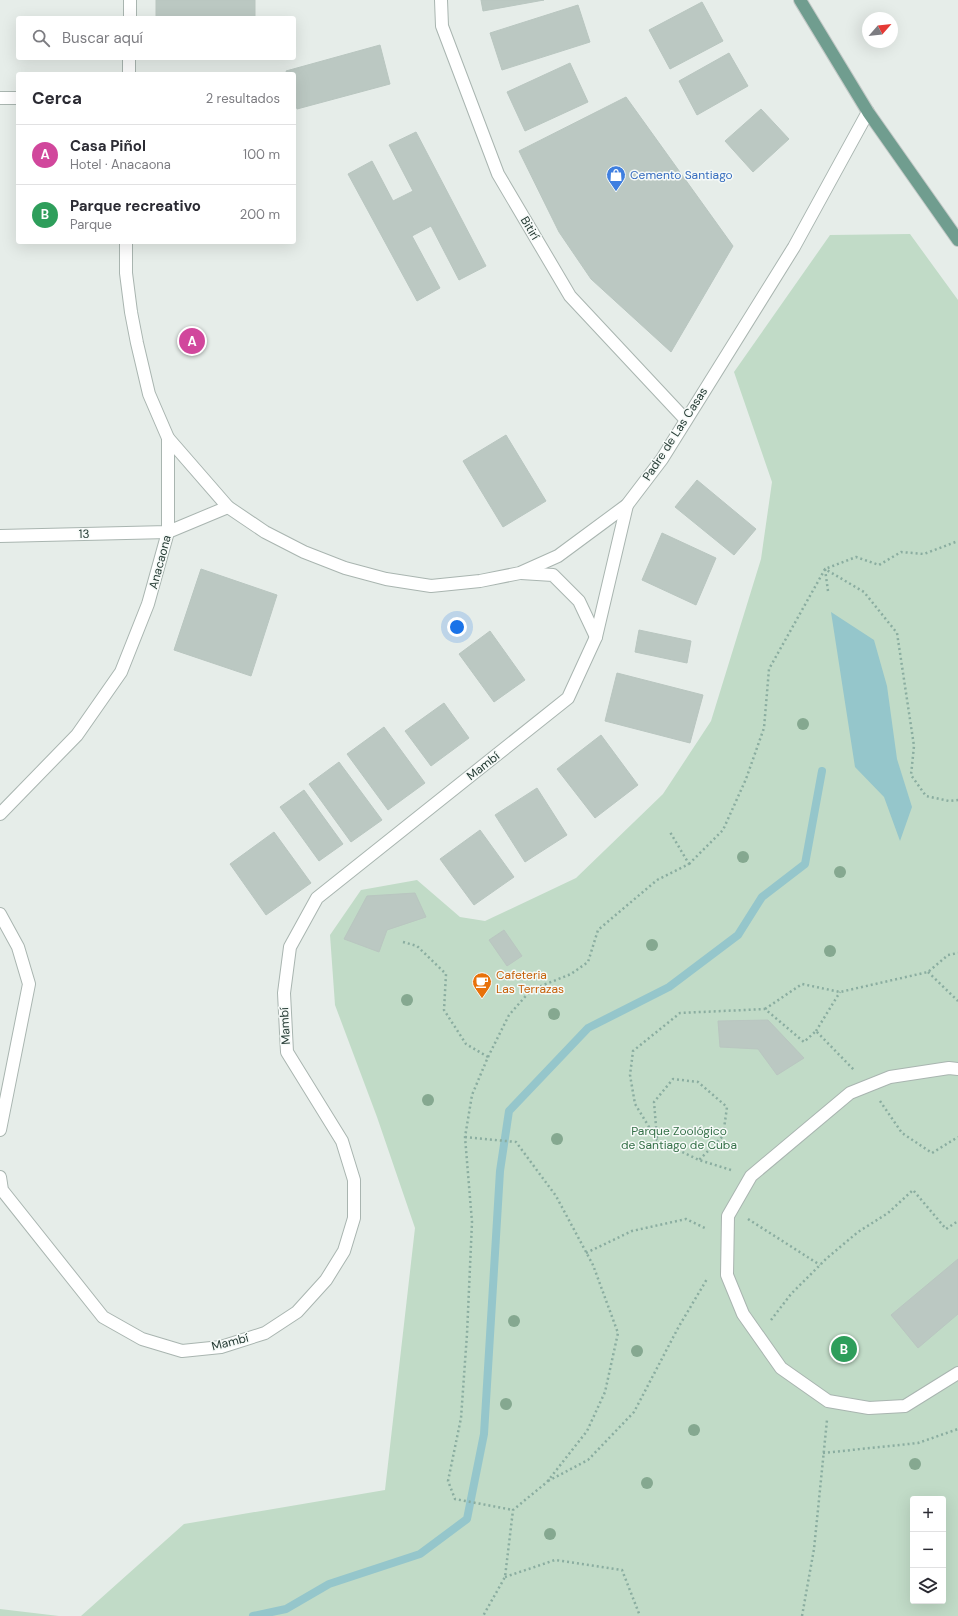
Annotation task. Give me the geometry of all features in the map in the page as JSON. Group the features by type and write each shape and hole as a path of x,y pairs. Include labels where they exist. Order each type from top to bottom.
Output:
{"main road":[{"path":"800,0 868,112 958,240"}],"street":[{"path":"130,0 130,16"},
{"name":"Bitirí","path":"441,0 442,26 498,174 570,296 686,419"},
{"path":"129,60 129,72"},
{"path":"0,98 16,98"},
{"name":"Padre de Las Casas","path":"168,438 228,507 265,532 304,552 345,568 386,579 431,586 480,581 520,573 558,556 627,505 662,459 794,247 868,112"},
{"name":"Anacaona","path":"0,814 77,735 121,672 148,604 168,532 168,438 149,394 137,343 126,273 126,244"},
{"name":"Mambí","path":"0,1177 2,1190 103,1317 142,1339 182,1351 221,1347 265,1333 297,1312 326,1280 344,1251 354,1218 354,1180 342,1141 287,1052 284,993 290,947 317,898 568,698 596,637 627,505"},
{"path":"168,532 228,507"},
{"name":"13","path":"0,536 168,532"},
{"path":"520,573 553,575 579,601 596,637"},
{"path":"0,914 18,947 29,984 0,1130"},
{"path":"958,1069 949,1068 890,1077 850,1093 751,1176 728,1216 727,1275 743,1314 781,1368 828,1401 869,1408 905,1406 958,1373"}],"path":[{"path":"512,1510 455,1499 448,1481 461,1418 467,1334 472,1222 465,1137 472,1095 488,1057 509,1015 531,990 571,974 588,962 598,930 657,880 689,864 723,830 739,794 764,728 768,669 813,592 824,569 856,557 879,565 900,552 924,554 958,542"},
{"path":"824,569 828,591"},
{"path":"824,569 864,592 897,633 914,746 911,775 926,796 949,801 958,800"},
{"path":"670,832 689,864"},
{"path":"403,942 418,946 446,974 444,1010 466,1044 488,1057"},
{"path":"751,1176 699,1160 657,1140 635,1104 630,1076 633,1051 680,1013 765,1009 802,984 840,992 928,972 948,955 958,953"},
{"path":"928,972 958,1001"},
{"path":"765,1009 804,1042 816,1031 840,992"},
{"path":"816,1031 869,1086 902,1133 932,1153 958,1137"},
{"path":"657,1140 654,1102 673,1079 698,1082 728,1107 723,1136 699,1160"},
{"path":"465,1137 516,1142 556,1196 593,1265 618,1333 605,1392 587,1431 547,1482"},
{"path":"758,1336 791,1294 820,1265 858,1232 888,1213 914,1190 946,1229 958,1220"},
{"path":"737,1201 749,1221 820,1265"},
{"path":"586,1253 632,1231 686,1219 728,1239"},
{"path":"483,1616 505,1577 512,1510 547,1482 588,1460 634,1412 678,1328 709,1275"},
{"path":"802,1616 814,1549 828,1401"},
{"path":"824,1453 918,1443 958,1429"},
{"path":"505,1577 555,1560 622,1570 640,1616"}],"green space":[{"name":"Parque Zoológico de Santiago de Cuba","path":"910,234 958,300 958,1616 81,1616 184,1524 385,1490 415,1228 377,1117 335,1005 330,935 361,890 417,880 460,917 485,921 576,878 663,794 711,721 761,559 772,482 734,372 830,235"},
{"path":"0,1609 59,1616 0,1616"}],"water":[{"path":"831,612 874,640 887,686 897,759 912,807 900,841 884,797 855,767"}],"building":[{"path":"156,0 255,0 255,16 156,16"},
{"path":"481,0 544,0 483,11"},
{"path":"702,2 723,41 670,69 649,30"},
{"path":"578,5 590,42 502,70 490,33"},
{"path":"380,45 390,84 297,109 296,72 286,71"},
{"path":"729,53 748,86 697,115 679,81"},
{"path":"570,63 588,102 525,131 507,92"},
{"name":"Cemento Santiago","path":"626,97 733,246 671,352 591,279 559,232 519,151"},
{"path":"761,109 789,139 753,172 725,141"},
{"path":"416,132 486,266 459,280 431,226 412,236 440,288 417,301 348,174 372,161 393,201 413,191 389,145"},
{"path":"506,435 546,501 503,527 463,461"},
{"path":"697,480 756,529 734,555 675,507"},
{"path":"662,533 716,558 696,605 642,580"},
{"path":"201,569 277,595 251,676 174,650"},
{"path":"639,630 691,641 687,663 635,652"},
{"path":"490,631 525,680 494,702 459,654"},
{"path":"617,673 703,695 690,743 605,721"},
{"path":"444,703 469,738 431,766 405,731"},
{"path":"384,727 425,783 388,810 347,754"},
{"path":"601,735 638,785 595,818 557,769"},
{"path":"339,762 382,820 351,842 309,784"},
{"path":"537,788 567,835 525,862 495,815"},
{"path":"304,790 343,844 319,861 280,807"},
{"path":"480,830 514,877 474,905 440,859"},
{"path":"274,832 311,883 266,915 230,864"},
{"path":"415,893 426,917 387,930 379,952 344,939 367,896"},
{"path":"504,930 522,956 507,966 489,940"},
{"path":"768,1020 804,1058 777,1075 758,1049 720,1047 718,1021"},
{"path":"958,1259 958,1314 918,1348 891,1315"}],"waterway":[{"path":"253,1616 286,1609 329,1584 420,1554 467,1519 484,1434 500,1171 509,1111 588,1028 669,987 738,935 762,897 805,864 822,771"}],"place":[{"name":"Cemento Santiago","path":"616,192"},
{"name":"Casa Piñol","path":"192,341"},
{"name":"Cafeteria Las Terrazas","path":"482,999"},
{"name":"Parque recreativo","path":"844,1349"}]}
